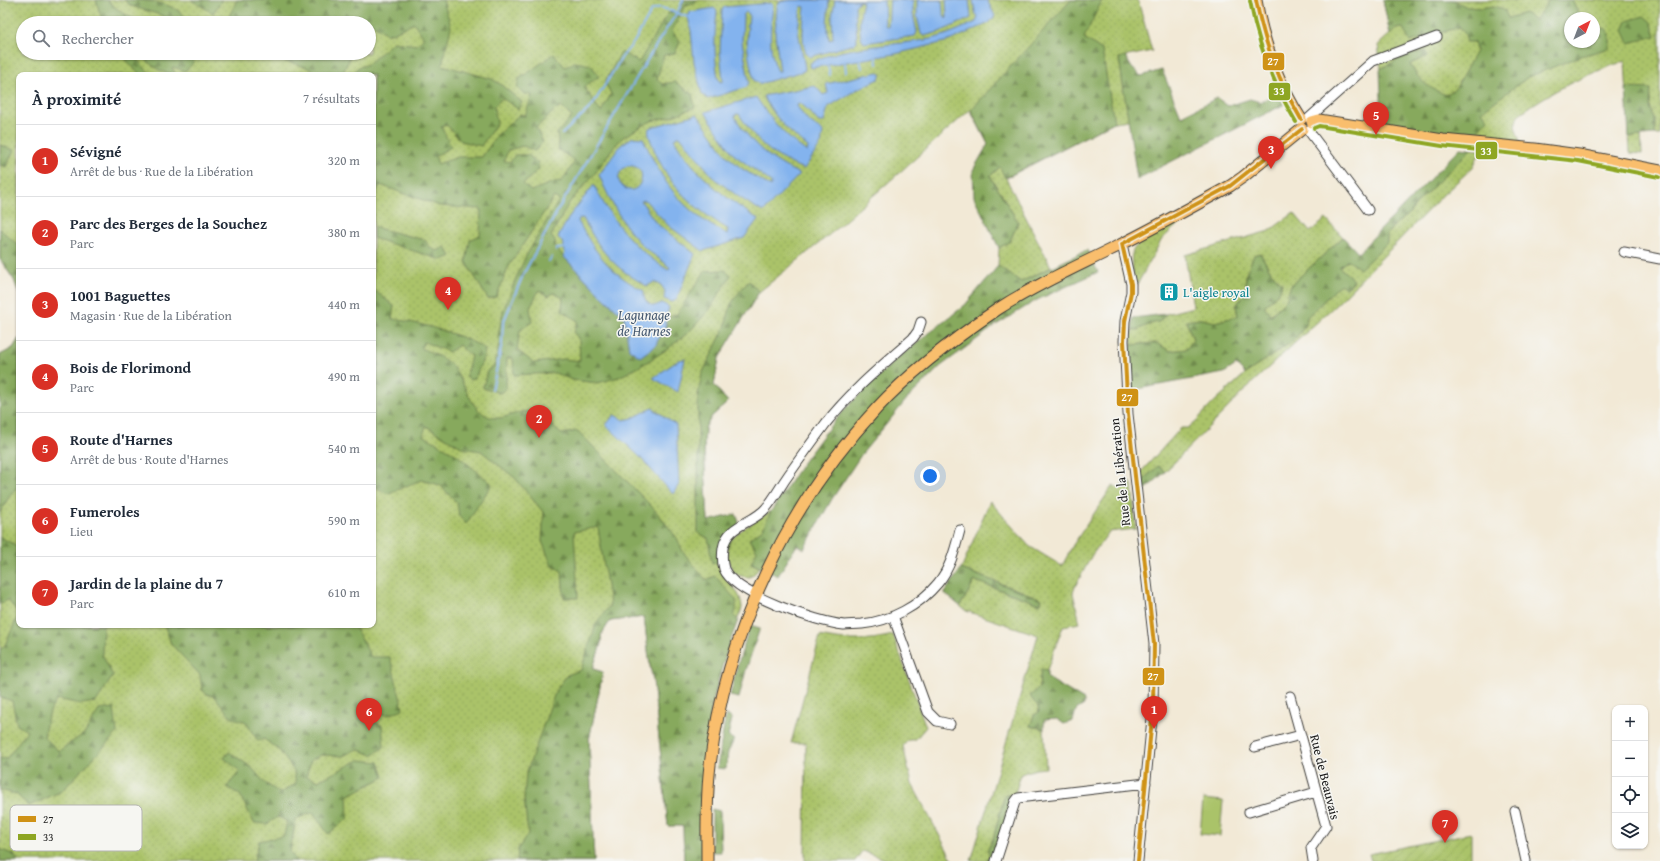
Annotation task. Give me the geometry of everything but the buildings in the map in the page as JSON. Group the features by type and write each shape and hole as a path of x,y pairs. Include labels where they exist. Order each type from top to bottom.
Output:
{"main road":[{"path":"1256,0 1260,23 1269,55 1306,123"},
{"path":"707,861 706,808 710,765 720,704 737,644 756,595 794,519 814,488 877,408 903,382 930,359 999,308 1030,290 1122,244 1230,186 1248,174 1306,123 1319,120 1444,140 1572,154 1660,171"}],"street":[{"path":"1368,210 1306,123 1373,61 1437,37"},
{"name":"Rue de la Libération","path":"1122,244 1131,284 1131,292 1125,321 1124,341 1128,414 1154,644 1152,720 1138,861"},
{"path":"1624,252 1660,258"},
{"path":"921,322 918,331 913,338 867,379 827,422 798,460 766,509 755,517 740,524 727,537 723,547 722,560 725,570 744,588 775,605 818,619 844,625 874,622 893,616 912,606 938,583 950,564 960,530"},
{"path":"893,616 928,712 937,721 950,724"},
{"name":"Rue de Beauvais","path":"1290,696 1326,826 1311,848 1313,861"},
{"path":"1255,747 1301,735"},
{"path":"996,861 1015,802 1018,798 1146,783"},
{"path":"1249,812 1316,792"},
{"path":"1515,811 1526,861"}],"green space":[{"path":"0,0 1138,0 1152,51 1119,58 1129,120 1114,122 1006,178 1051,267 1021,282 998,266 999,248 1010,241 1018,222 990,176 1000,167 970,110 829,235 759,292 719,358 714,385 728,402 712,416 705,428 704,448 708,522 722,573 738,593 742,608 724,657 711,711 705,765 684,861 683,826 668,826 653,680 644,617 610,621 601,635 600,647 593,669 603,672 589,740 594,861 0,861 0,355 13,348 16,343 16,628 376,628 376,72 16,72 16,286 0,259"},
{"path":"96,0 107,0 130,16 101,16"},
{"path":"124,0 142,0 160,3 177,10 184,16 164,16 131,6"},
{"path":"191,0 222,0 213,13"},
{"path":"237,0 443,0 451,27 442,65 492,79 522,102 518,109 502,98 494,107 497,123 481,146 461,141 447,125 441,126 451,147 435,156 438,164 458,157 482,157 497,135 520,114 525,116 532,95 523,93 517,88 519,79 554,54 565,67 575,62 591,65 599,76 584,87 601,112 611,94 605,82 621,52 639,62 668,13 680,11 684,0 697,0 696,2 686,5 672,31 680,42 675,53 664,55 657,79 662,84 675,82 692,94 695,107 673,116 651,121 623,137 612,149 596,172 569,203 551,236 555,241 556,248 564,257 606,300 624,316 629,349 656,345 666,318 677,314 705,271 724,270 731,275 710,309 689,332 666,350 639,367 619,377 598,383 572,380 555,373 514,375 513,358 507,358 506,389 500,393 483,388 487,371 494,366 499,345 498,336 503,311 516,278 526,256 559,200 554,197 509,266 496,297 488,299 466,262 470,240 480,235 481,209 440,206 380,185 376,193 376,72 355,72 357,68 368,64 373,60 376,60 376,57 393,42 417,45 424,38 414,23 388,35 376,27 376,16 229,16","holes":["561,107 572,117 557,133 559,150 575,161 562,181 554,182 531,191 523,184 539,169 538,163 528,155 515,155 510,162 504,161 508,150 523,146 535,151 543,142 536,128 555,110","539,290 548,296 554,293 563,298 562,311 578,321 574,332 579,340 580,361 564,359 534,363 517,350 520,330 532,322 530,308"]},
{"path":"1071,0 1102,0 1084,38 1102,50 1114,122 1005,178 1000,167 990,176 1018,222 1010,241 999,248 974,197 973,170 988,144 971,110"},
{"path":"1383,0 1660,0 1660,135 1641,135 1642,154 1630,153 1625,61 1569,84 1543,98 1518,115 1515,126 1520,142 1448,136 1382,78 1378,45 1390,34"},
{"path":"1383,0 1453,0 1467,7 1481,8 1493,6 1504,9 1508,18 1525,13 1535,21 1549,0 1572,0 1577,12 1564,12 1564,48 1600,48 1600,29 1605,28 1610,34 1610,48 1581,56 1528,77 1482,111 1488,119 1471,138 1382,127 1380,69 1404,57 1425,51 1428,56 1410,64 1421,80 1446,95 1456,88 1476,51 1474,42 1467,42 1465,34 1460,27 1410,42 1403,28 1395,29 1390,34"},
{"path":"1644,16 1651,22 1656,36 1629,43 1623,30 1627,21"},
{"path":"1125,56 1132,68 1141,76 1162,70 1181,116 1217,98 1228,106 1250,99 1260,102 1280,92 1285,104 1137,179 1119,58"},
{"path":"126,60 137,60 148,72 137,72"},
{"path":"146,60 194,60 192,64 185,71 173,67 172,68 174,72 161,71"},
{"path":"283,60 349,60 343,72 316,72 306,67"},
{"path":"1626,88 1651,89 1650,107 1655,120 1655,135 1629,137"},
{"path":"0,145 14,150 6,167 0,165"},
{"path":"1460,148 1471,149 1419,201 1407,216 1395,224 1387,234 1387,243 1360,269 1348,260 1339,267 1354,280 1346,289 1341,284 1307,317 1306,325 1293,341 1245,374 1236,365 1224,373 1132,390 1131,345 1156,343 1170,351 1187,349 1193,339 1186,321 1201,319 1215,322 1238,316 1236,306 1246,292 1246,274 1254,255 1260,253 1271,272 1282,284 1279,292 1264,306 1271,315 1286,300 1291,285 1343,237 1358,253"},
{"path":"1471,149 1481,150 1473,167 1443,195 1341,300 1250,385 1165,472 1158,466 1141,482 1140,473 1181,428 1188,428 1245,374 1293,341 1306,325 1307,317 1341,284 1346,288 1354,281 1339,267 1348,260 1361,268 1395,224 1407,216 1419,201"},
{"path":"1294,213 1310,232 1326,219 1343,237 1291,285 1287,300 1270,315 1264,306 1279,292 1282,284 1271,272 1260,253 1246,274 1246,292 1236,306 1238,316 1215,322 1201,319 1186,321 1193,339 1187,349 1170,351 1156,343 1131,345 1132,331 1159,322 1166,314 1193,307 1185,255 1269,231"},
{"path":"1183,217 1184,219 1162,239 1137,285 1135,285 1131,262 1134,248 1153,233"},
{"path":"376,228 425,240 429,247 437,251 445,247 451,256 442,260 376,239"},
{"path":"0,229 16,243 16,286 14,280 0,259"},
{"path":"1087,250 1098,272 1037,300 996,325 941,366 907,399 861,455 832,499 804,549 797,545 778,576 751,563 757,551 749,539 763,529 771,511 802,464 831,425 847,407 895,360 965,305 998,266 1021,282"},
{"path":"749,281 759,292 719,358 714,385 728,402 712,416 705,428 704,448 708,521 736,514 739,522 719,563 712,563 708,538 698,533 698,395 702,374 725,327 731,304"},
{"path":"376,291 394,306 392,319 441,330 478,345 485,350 475,378 470,380 466,375 471,356 459,345 449,352 424,342 421,348 441,357 451,365 461,379 473,403 486,415 497,418 523,412 536,411 561,434 578,431 654,509 677,538 683,552 706,580 715,576 736,600 736,610 734,616 738,620 719,676 713,699 708,730 704,786 703,861 684,861 683,826 668,826 653,680 644,617 610,621 601,635 600,647 593,669 603,672 589,740 594,861 517,861 518,849 528,834 524,798 526,774 556,690 567,675 581,670 596,624 610,605 598,527 574,532 578,598 564,598 562,571 552,566 542,541 544,513 515,478 481,451 463,448 426,426 423,435 457,455 492,484 466,524 459,516 457,503 440,485 421,480 387,494 376,487"},
{"path":"1166,314 1159,322 1132,331 1133,318"},
{"path":"16,343 16,488 10,495 0,513 0,355 13,348"},
{"path":"1158,466 1165,472 1143,492 1141,482"},
{"path":"1126,480 1132,484 1136,529 1109,532 1092,555 1073,593 1080,623 1063,626 1047,670 1041,669 1039,688 1034,702 1038,706 1039,712 1030,726 1044,729 1046,768 1036,769 1021,774 1014,797 1006,794 993,839 988,849 989,856 987,861 971,861 1038,635 966,611 960,606 975,581 1040,604 1042,599 961,569 990,501 1029,546 1062,566 1073,545 1113,485 1118,488"},
{"path":"771,511 763,529 749,539 758,551 751,563 759,567 750,577 738,575 733,571 727,555 728,547 732,539 747,526"},
{"path":"0,537 16,545 16,610 8,600 0,604"},
{"path":"961,569 1042,599 1040,604 975,581 960,606 944,593"},
{"path":"16,621 16,628 103,628 102,654 113,676 96,702 81,704 57,699 48,717 44,737 59,751 85,733 99,710 114,708 117,733 62,791 31,805 28,805 16,794 0,790 0,758 6,759 27,731 17,725 12,701 0,697 0,649 4,647"},
{"path":"750,625 760,628 746,670 739,698 730,696"},
{"path":"165,628 356,628 371,657 390,657 403,709 388,715 359,708 359,718 382,725 384,747 372,755 357,749 343,756 321,755 311,760 306,776 318,781 359,760 379,762 384,777 347,796 348,818 328,834 313,812 296,819 290,852 296,861 254,861 259,841 284,836 287,821 278,817 267,824 254,823 240,795 227,787 240,771 224,758 229,752 251,767 265,783 280,793 296,784 294,771 279,750 264,739 258,741 245,721 232,718 215,697 202,690 200,675 171,644"},
{"path":"893,635 926,727 915,740 908,740 903,746 912,784 953,861 890,861 862,851 855,861 805,861 806,743 791,743 820,636 856,640 875,639"},
{"path":"1041,669 1047,670 1047,676 1051,680 1084,700 1084,705 1076,710 1073,721 1064,724 1057,719 1044,720 1044,729 1030,726 1034,715 1039,712 1038,706 1030,696 1039,688"},
{"path":"726,714 732,719 728,736 734,740 728,752 726,769 717,768"},
{"path":"1005,794 1014,797 994,861 987,861 989,856 988,849 993,839"},
{"path":"1203,799 1223,801 1220,836 1200,834"},
{"path":"712,809 720,811 721,852 712,852"},
{"path":"1471,833 1471,861 1371,861 1369,854"},
{"path":"0,849 14,855 18,861 0,861"}],"water":[{"path":"791,0 829,0 827,23 829,40 833,39 832,17 835,0 884,0 885,25 888,27 890,0 913,0 913,14 917,32 915,36 864,43 860,34 860,18 863,2 859,1 855,6 857,41 854,44 810,57 804,48 803,26 805,7 801,6 798,31 805,68 804,71 759,84 754,80 750,64 747,41 749,14 746,12 743,15 742,41 749,82 747,87 708,99 702,94 694,62 688,17 690,12 714,8 717,11 715,53 718,78 720,82 723,81 720,51 722,10 724,7 771,3 773,5 771,47 775,64 778,71 780,71 775,34 777,6 779,2"},
{"path":"917,0 942,0 943,13 946,19 946,0 969,0 971,18 939,32 924,36 921,34 917,17"},
{"path":"973,0 987,0 995,16 989,23 949,41 895,54 811,68 810,63 823,57 853,49 930,39 960,29 976,22 978,17 975,12"},
{"name":"Lagunage de Harnes","path":"878,72 881,74 879,79 856,90 828,107 824,122 819,122 802,104 798,103 797,106 806,118 823,132 821,144 804,169 783,159 766,148 739,114 736,114 735,117 741,127 755,144 780,164 800,174 763,212 739,197 714,178 680,136 674,139 691,163 711,184 734,203 758,219 744,238 703,251 669,226 645,200 641,201 656,223 695,254 676,300 672,302 664,299 665,291 661,285 654,282 647,286 625,272 609,258 602,249 583,218 579,219 578,221 591,243 613,270 644,291 645,299 649,304 654,306 662,303 669,307 665,327 656,345 640,357 629,349 624,316 606,300 564,257 564,246 558,237 571,214 594,185 608,211 625,233 644,253 668,270 670,268 663,261 646,249 631,233 613,205 599,175 621,145 633,137 643,138 650,154 666,182 675,194 698,216 727,234 728,229 704,213 675,186 660,163 649,136 649,128 697,114 726,155 741,168 771,187 771,182 733,154 705,112 756,97 778,127 807,152 808,147 783,124 763,96 815,86 823,95 828,93 826,84","holes":["627,166 635,167 640,170 642,175 641,181 639,186 629,190 623,187 619,181 619,175"]},
{"path":"685,359 678,392 653,378 679,360"},
{"path":"652,408 676,425 679,484 673,494 639,456 606,425 614,415 624,420 633,418"}],"waterway":[{"path":"492,390 502,343 503,323 523,275 559,208 678,11 683,0"},
{"path":"562,134 592,106 622,57 634,42 652,10 660,7 688,17"},
{"path":"876,57 877,64"},
{"path":"860,60 862,68"},
{"path":"845,63 846,72"},
{"path":"828,66 830,75"},
{"path":"556,251 557,249 565,248"},
{"path":"549,261 552,257"}],"transit line":[{"name":"27","path":"1256,0 1263,32 1273,62 1301,119"},
{"name":"33","path":"1250,1 1257,33 1267,64 1273,79 1296,122"},
{"name":"33","path":"1314,128 1319,126 1442,146 1578,161 1659,177"},
{"name":"27","path":"1122,244 1230,186 1302,129"},
{"name":"27","path":"1122,244 1131,284 1131,292 1125,321 1124,341 1128,414 1154,644 1153,708 1138,861"}],"place":[{"name":"Route d'Harnes","path":"1376,135"},
{"name":"1001 Baguettes","path":"1271,169"},
{"name":"L'aigle royal","path":"1169,292"},
{"name":"Bois de Florimond","path":"448,310"},
{"name":"Parc des Berges de la Souchez","path":"539,438"},
{"name":"Sévigné","path":"1154,729"},
{"name":"Fumeroles","path":"369,731"},
{"name":"Jardin de la plaine du 7","path":"1445,843"}]}
